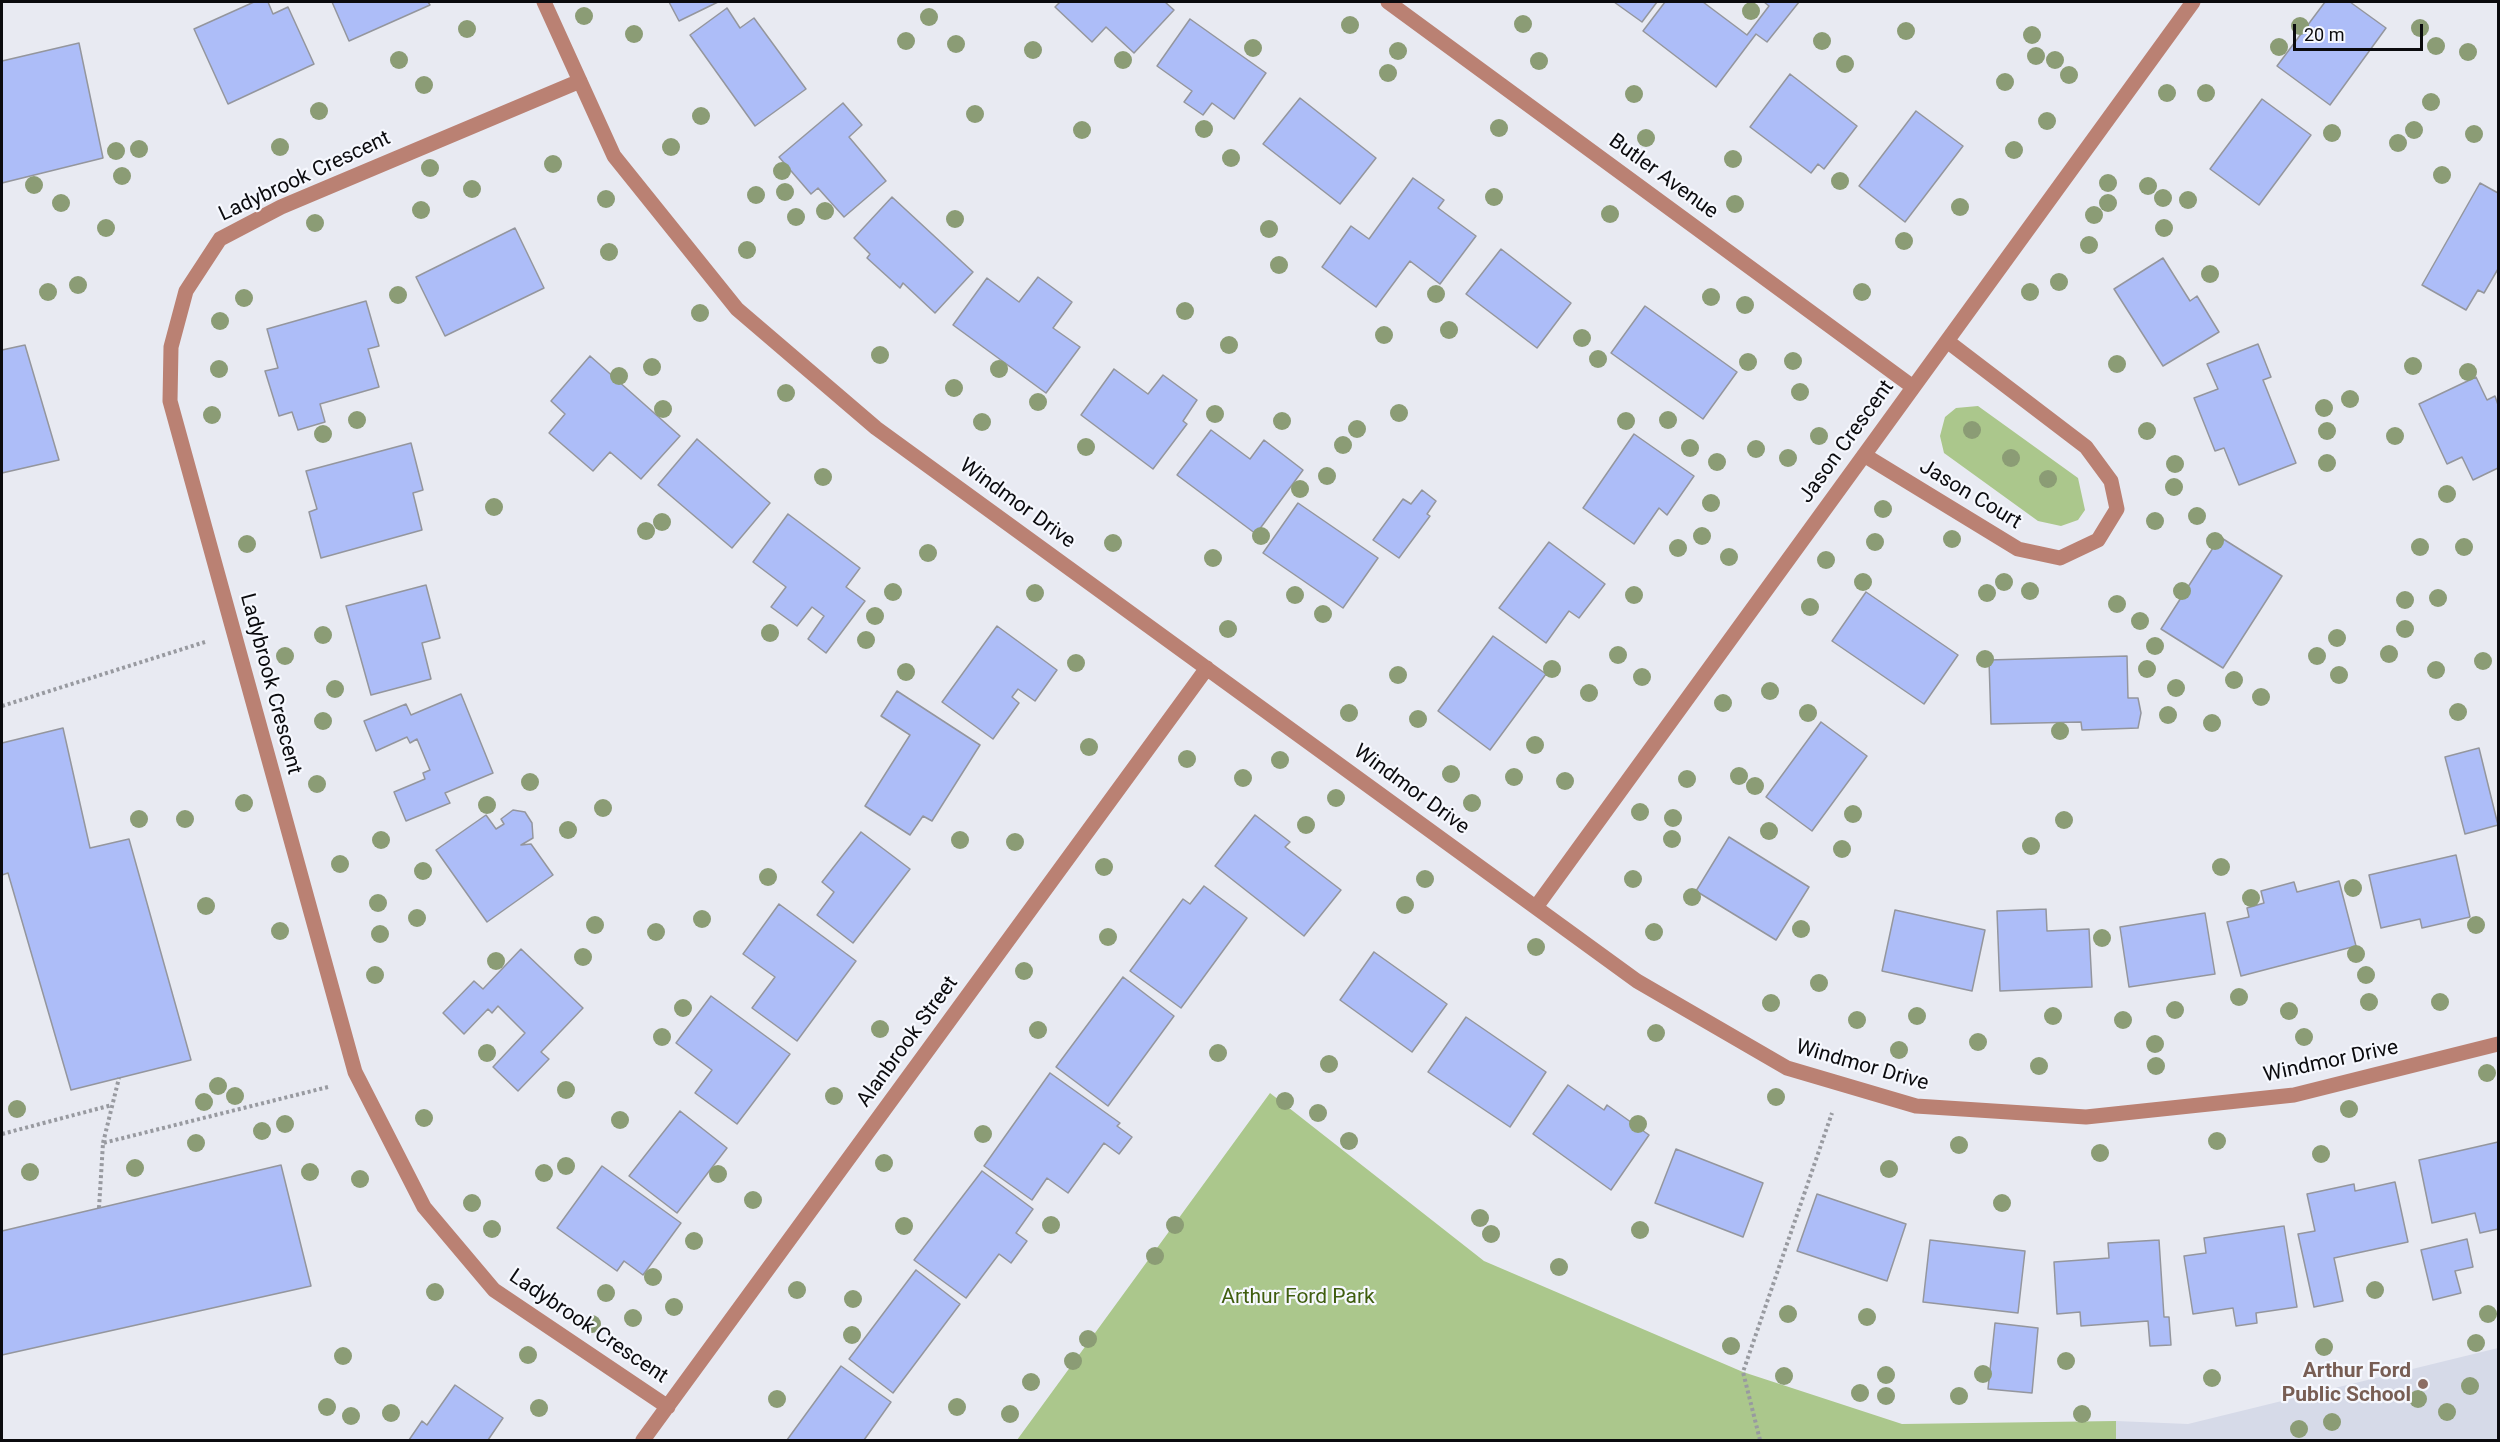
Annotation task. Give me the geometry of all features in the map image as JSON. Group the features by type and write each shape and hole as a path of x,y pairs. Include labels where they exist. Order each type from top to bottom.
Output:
{"street":[{"name":"Windmor Drive","path":"544,2 614,156 737,309 876,428 1638,981 1787,1068 1916,1106 2086,1117 2294,1095 2499,1044"},
{"name":"Butler Avenue","path":"1388,2 1913,387"},
{"name":"Jason Crescent","path":"1536,907 2193,2"},
{"name":"Ladybrook Crescent","path":"580,81 281,207 220,239 186,291 171,347 170,401 355,1072 424,1207 494,1290 668,1407"},
{"name":"Jason Court","path":"1864,455 2018,549 2060,558 2098,540 2117,509 2111,481 2086,447 1947,341"},
{"name":"Alanbrook Street","path":"643,1440 1207,668"}],"path":[{"path":"2,706 234,633"},
{"path":"99,1208 103,1143 118,1078"},
{"path":"103,1143 332,1086"},
{"path":"2,1134 112,1105"},
{"path":"1760,1440 1743,1372 1832,1112"}],"shaded area":[{"name":"Arthur Ford Public School","path":"2498,1348 2498,1440 2116,1440 2116,1421 2188,1424"}],"green space":[{"path":"1978,406 2078,478 2085,510 2078,520 2061,526 2038,521 1944,453 1940,436 1945,417 1956,408"},
{"name":"Arthur Ford Park","path":"1270,1093 1484,1261 1743,1372 1902,1424 2116,1421 2116,1440 1017,1440"}],"building":[{"path":"254,2 268,2 273,14 288,7 314,64 228,104 194,29"},
{"path":"332,2 428,2 430,5 349,41"},
{"path":"669,2 718,2 679,21"},
{"path":"1060,2 1165,2 1174,10 1134,53 1106,27 1092,42 1055,7"},
{"path":"1614,2 1657,2 1642,22"},
{"path":"1665,2 1703,2 1747,35 1769,6 1764,2 1799,2 1767,42 1756,34 1716,87 1643,31"},
{"path":"2325,2 2350,2 2386,28 2330,105 2277,66"},
{"path":"727,8 740,28 754,18 806,89 755,126 690,35"},
{"path":"1190,19 1266,73 1234,119 1212,103 1203,115 1184,102 1192,91 1157,66"},
{"path":"79,43 103,158 2,183 2,61"},
{"path":"1790,74 1857,126 1824,169 1818,164 1811,173 1750,127"},
{"path":"1300,98 1376,158 1340,204 1263,144"},
{"path":"2262,99 2311,135 2259,205 2210,169"},
{"path":"843,103 862,125 849,137 886,181 844,217 818,188 811,194 779,157"},
{"path":"1916,111 1963,146 1905,222 1859,186"},
{"path":"1413,178 1444,200 1438,208 1476,236 1440,284 1410,261 1376,307 1322,267 1351,226 1369,239"},
{"path":"2480,183 2498,193 2498,269 2484,293 2478,290 2466,310 2422,285"},
{"path":"892,197 973,272 935,313 903,283 900,288 867,258 870,254 854,238"},
{"path":"515,228 544,288 445,336 416,277"},
{"path":"1501,249 1571,303 1537,348 1466,294"},
{"path":"2163,258 2190,301 2197,296 2219,332 2163,366 2114,289"},
{"path":"1038,277 1072,302 1053,328 1080,347 1046,393 953,325 987,278 1019,302"},
{"path":"366,301 379,346 368,349 379,387 320,404 325,422 298,430 292,412 279,416 265,371 278,368 267,329"},
{"path":"1645,306 1737,372 1703,419 1611,353"},
{"path":"2258,344 2271,377 2263,380 2296,463 2239,485 2224,448 2215,451 2194,398 2218,389 2207,364"},
{"path":"25,345 59,460 2,473 2,350"},
{"path":"590,356 680,436 641,479 610,452 593,471 549,433 565,414 551,401"},
{"path":"1114,369 1148,394 1163,375 1197,400 1183,421 1187,424 1153,469 1081,415"},
{"path":"2476,377 2487,400 2495,396 2498,405 2498,468 2473,480 2462,457 2447,464 2419,404"},
{"path":"1211,430 1250,459 1264,440 1303,470 1256,534 1177,475"},
{"path":"1634,434 1694,476 1667,515 1659,508 1634,544 1583,508"},
{"path":"697,439 770,503 732,548 658,485"},
{"path":"411,443 423,490 413,493 422,530 321,558 309,512 317,509 306,471"},
{"path":"1422,490 1436,501 1427,514 1430,516 1399,558 1373,540 1403,499 1411,504"},
{"path":"1298,503 1378,558 1343,608 1263,553"},
{"path":"788,514 860,568 846,587 865,601 826,653 808,639 824,616 812,607 797,626 771,607 786,587 753,562"},
{"path":"2220,537 2282,576 2223,668 2161,629"},
{"path":"1549,542 1605,584 1579,618 1569,611 1546,643 1499,608"},
{"path":"426,585 440,638 422,643 431,679 371,695 346,606"},
{"path":"1866,592 1958,655 1924,704 1832,641"},
{"path":"997,626 1057,670 1035,701 1018,689 1012,697 1019,703 993,739 942,702"},
{"path":"1493,636 1546,674 1490,750 1438,711"},
{"path":"2127,656 2128,698 2138,698 2141,713 2138,728 2082,730 2081,722 1991,724 1989,660"},
{"path":"897,691 980,745 932,821 923,816 910,835 865,806 910,735 881,716"},
{"path":"461,694 493,773 445,793 450,803 406,821 394,792 425,779 423,773 430,770 417,739 410,743 407,737 376,751 364,721 406,704 411,715"},
{"path":"1821,722 1867,756 1812,831 1766,797"},
{"path":"63,728 90,848 129,839 191,1060 71,1090 8,873 2,875 2,743"},
{"path":"2479,748 2498,825 2465,834 2445,757"},
{"path":"513,810 525,812 532,823 533,838 521,845 531,844 553,875 487,922 436,850 486,815 496,829 504,824 501,819"},
{"path":"1255,815 1290,842 1285,847 1341,890 1304,936 1215,866"},
{"path":"861,832 910,869 853,943 817,915 834,892 822,882"},
{"path":"1729,837 1809,887 1776,940 1696,891"},
{"path":"2456,855 2470,917 2422,928 2420,919 2381,928 2369,875"},
{"path":"2339,881 2356,946 2241,976 2227,922 2249,917 2247,908 2264,903 2261,891 2294,882 2297,892"},
{"path":"1204,886 1247,918 1181,1008 1130,971 1183,899 1190,904"},
{"path":"779,904 856,961 797,1041 752,1008 775,977 743,954"},
{"path":"2046,909 2047,931 2089,929 2092,987 2000,991 1997,911"},
{"path":"1895,910 1985,930 1972,991 1882,971"},
{"path":"2205,913 2215,974 2129,987 2120,927"},
{"path":"521,949 583,1008 541,1052 549,1059 518,1091 493,1067 525,1033 498,1006 492,1013 488,1009 464,1034 443,1013 474,981 483,989"},
{"path":"1374,952 1447,1004 1412,1052 1340,1000"},
{"path":"1123,977 1174,1016 1108,1106 1056,1067"},
{"path":"711,996 790,1054 737,1124 695,1093 712,1070 676,1043"},
{"path":"1466,1017 1546,1072 1510,1127 1428,1072"},
{"path":"1050,1073 1120,1123 1117,1126 1132,1137 1119,1154 1104,1143 1068,1193 1047,1178 1032,1200 984,1166"},
{"path":"1568,1085 1604,1110 1607,1105 1649,1135 1611,1190 1533,1134"},
{"path":"680,1111 727,1148 677,1213 629,1176"},
{"path":"2498,1142 2498,1229 2480,1233 2475,1213 2432,1223 2419,1160"},
{"path":"1676,1149 1763,1183 1743,1237 1655,1203"},
{"path":"281,1165 311,1286 2,1355 2,1231"},
{"path":"602,1166 681,1223 643,1275 624,1261 617,1271 557,1228"},
{"path":"982,1171 1033,1209 1016,1233 1027,1241 1011,1263 999,1254 966,1298 914,1260"},
{"path":"2395,1182 2408,1242 2334,1258 2343,1301 2314,1307 2298,1234 2315,1231 2307,1194 2354,1184 2355,1191"},
{"path":"1817,1194 1906,1224 1887,1281 1797,1251"},
{"path":"2284,1226 2297,1307 2256,1313 2257,1323 2236,1326 2233,1308 2193,1314 2184,1256 2206,1253 2204,1238"},
{"path":"2467,1239 2473,1267 2455,1271 2461,1293 2433,1300 2421,1250"},
{"path":"1930,1240 2025,1251 2018,1313 1923,1302"},
{"path":"2159,1240 2164,1317 2169,1317 2171,1345 2150,1346 2148,1321 2081,1326 2080,1312 2057,1314 2054,1262 2109,1258 2108,1243"},
{"path":"916,1270 960,1304 893,1393 849,1359"},
{"path":"1995,1323 2038,1328 2032,1393 1988,1389"},
{"path":"841,1366 891,1402 864,1440 787,1440"},
{"path":"455,1385 503,1418 488,1440 409,1440 422,1421 427,1425"}],"place":[{"name":"Arthur Ford Public School","path":"2423,1384"}]}
